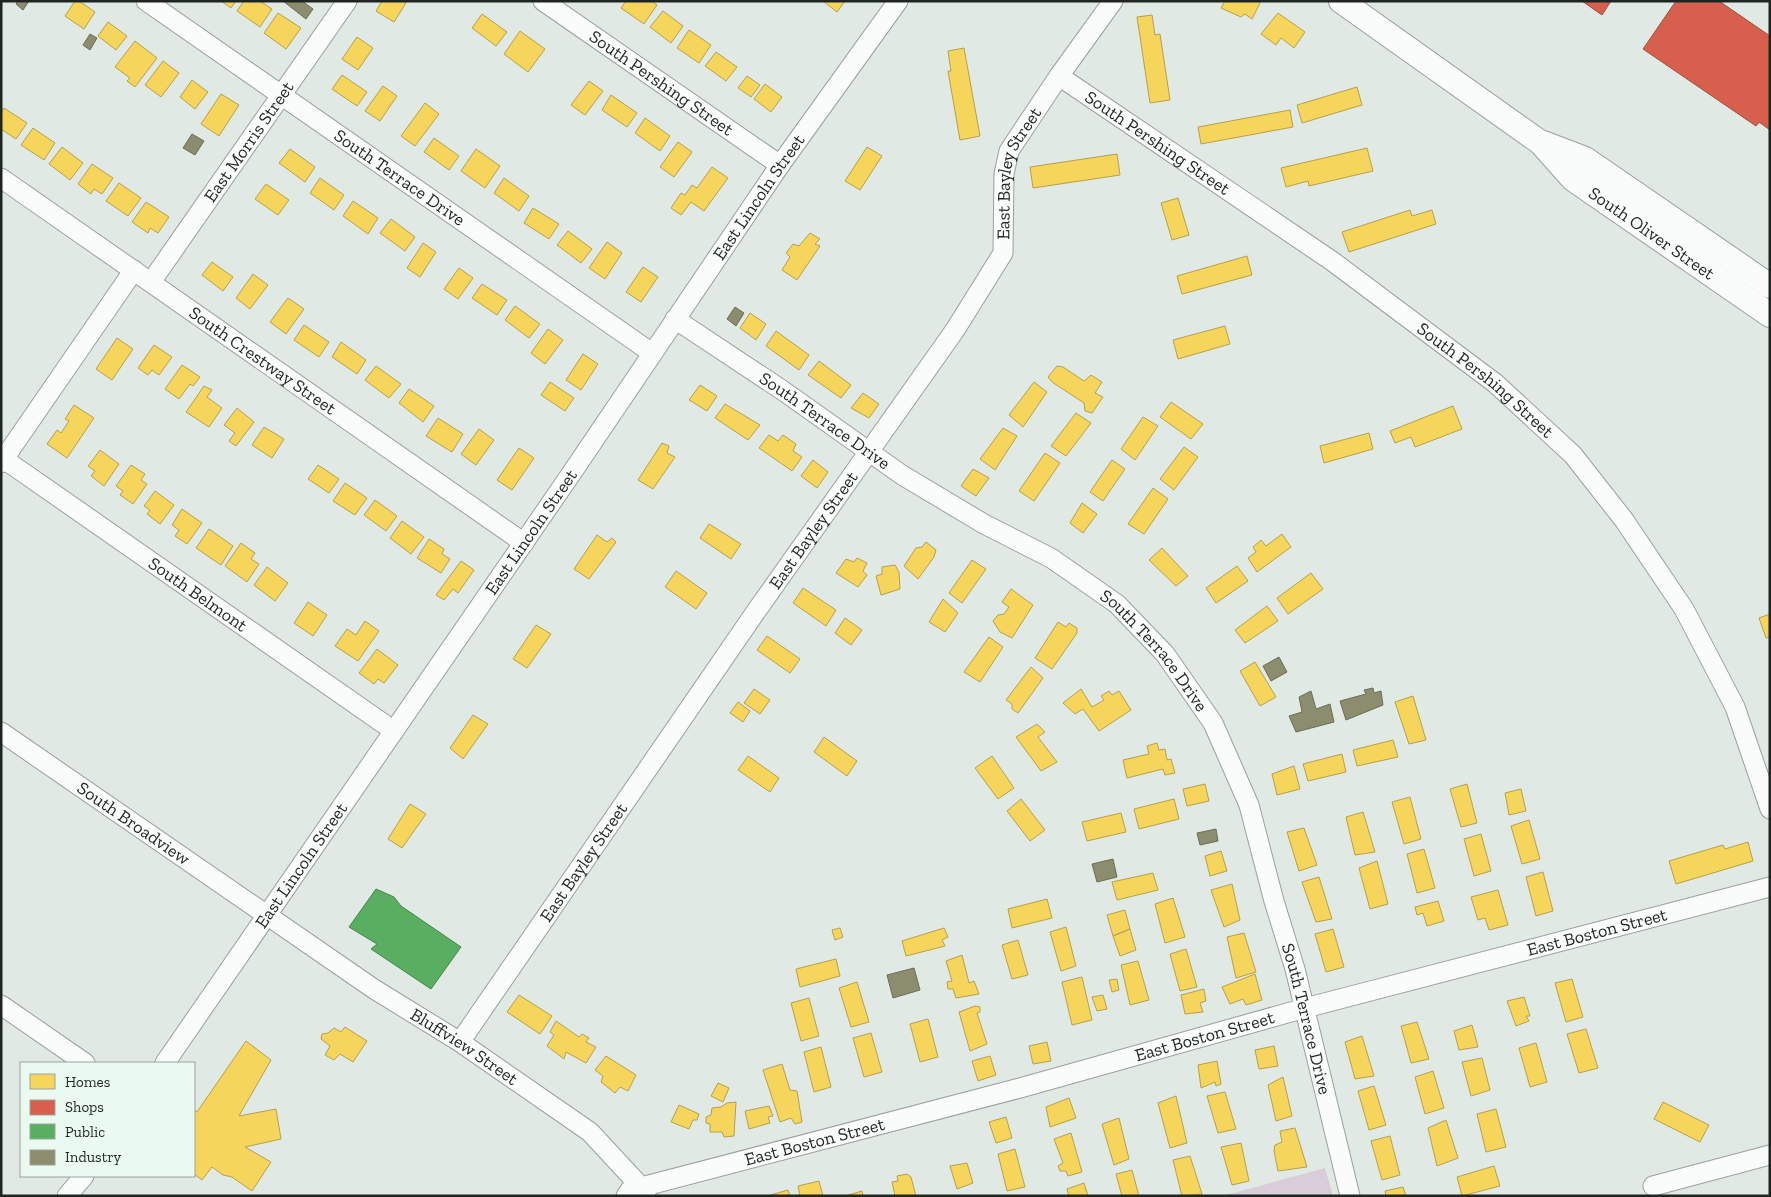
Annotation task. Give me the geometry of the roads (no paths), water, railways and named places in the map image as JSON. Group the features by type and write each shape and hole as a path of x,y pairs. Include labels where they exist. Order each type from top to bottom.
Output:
{"main road":[{"name":"South Oliver Street","path":"1341,1 1541,142 1585,159 1770,286"},
{"name":"South Oliver Street","path":"1541,142 1572,179 1770,315"}],"street":[{"name":"South Terrace Drive","path":"146,1 652,353"},
{"name":"East Morris Street","path":"151,282 282,97 347,1"},
{"name":"South Pershing Street","path":"543,1 780,165"},
{"name":"East Lincoln Street","path":"166,1062 524,542 780,165 898,1"},
{"name":"East Bayley Street","path":"460,1042 757,610 955,330 1003,253 1004,174 1009,151 1059,76 1113,1"},
{"name":"South Pershing Street","path":"1059,76 1332,261 1495,383 1573,454 1624,520 1684,609 1735,707 1770,809"},
{"name":"South Crestway Street","path":"1,178 524,542"},
{"path":"2,460 134,270"},
{"name":"South Terrace Drive","path":"675,319 782,390 902,475 984,524 1052,558 1117,604 1165,654 1213,723 1249,806 1305,1008 1350,1196"},
{"name":"South Belmont","path":"2,460 394,731"},
{"name":"South Broadview","path":"1,732 267,915"},
{"name":"East Boston Street","path":"638,1193 1305,1008 1770,887"},
{"name":"Bluffview Street","path":"267,915 374,989 460,1042 590,1132 638,1193"},
{"path":"1,1005 84,1062"},
{"path":"1653,1186 1770,1155"},
{"path":"67,1196 83,1177"}]}
